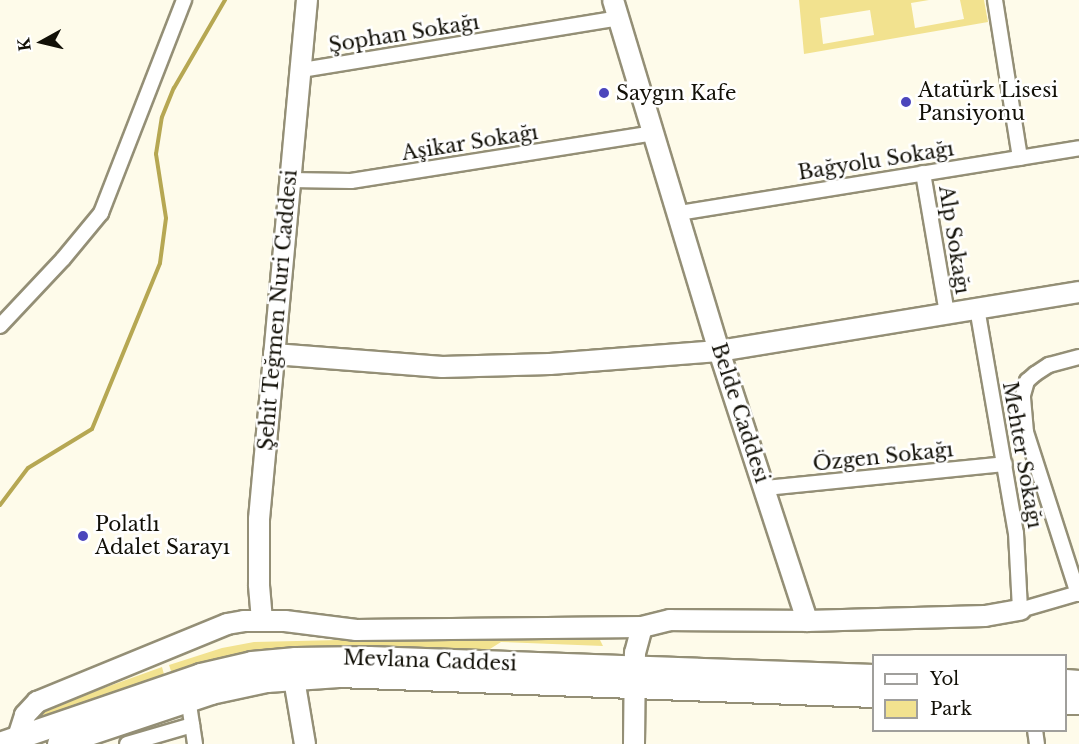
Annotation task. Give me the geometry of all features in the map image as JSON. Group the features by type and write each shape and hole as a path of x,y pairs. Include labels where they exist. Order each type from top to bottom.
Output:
{"main road":[{"name":"Mevlana Caddesi","path":"9,741 201,675 275,661 369,658 872,696"},
{"name":"Mevlana Caddesi","path":"59,744 188,699 242,686 294,678 872,676"}],"street":[{"path":"0,326 63,259 101,213 184,0"},
{"name":"Şehit Teğmen Nuri Caddesi","path":"262,620 259,584 259,519 307,0"},
{"path":"995,0 1020,158"},
{"name":"Şophan Sokağı","path":"302,70 616,9"},
{"name":"Belde Caddesi","path":"616,9 719,351 807,621"},
{"name":"Aşikar Sokağı","path":"290,180 351,181 654,133"},
{"name":"Bağyolu Sokağı","path":"679,213 1079,148"},
{"name":"Alp Sokağı","path":"923,173 946,313"},
{"path":"274,354 442,367 489,367 719,351 1079,292"},
{"name":"Mehter Sokağı","path":"977,308 1017,533 1020,610"},
{"path":"9,741 25,715 37,702 227,624 262,620 356,630 642,627 670,620 807,621 985,616 1020,610 1079,593 1026,432 1023,395 1027,381 1035,374 1049,365 1079,357"},
{"name":"Özgen Sokağı","path":"765,488 1005,464"},
{"path":"634,744 636,642 642,627"},
{"path":"294,678 305,744"},
{"path":"188,699 195,744"},
{"path":"127,744 192,725"}],"green space":[{"path":"799,0 929,0 911,3 915,28 964,19 960,0 984,0 988,22 804,54","holes":["870,10 874,35 823,44 820,18"]},
{"path":"513,636 594,637 599,638 603,646 501,642 482,654 172,674 169,665 222,648 254,642"},
{"path":"162,667 165,678 30,725 36,716 51,707"}],"waterway":[{"path":"0,505 28,468 92,429 160,263 166,218 156,154 162,117 174,88 225,0"}],"place":[{"name":"Saygın Kafe","path":"604,93"},
{"name":"Atatürk Lisesi Pansiyonu","path":"906,102"},
{"name":"Polatlı Adalet Sarayı","path":"83,536"}]}
